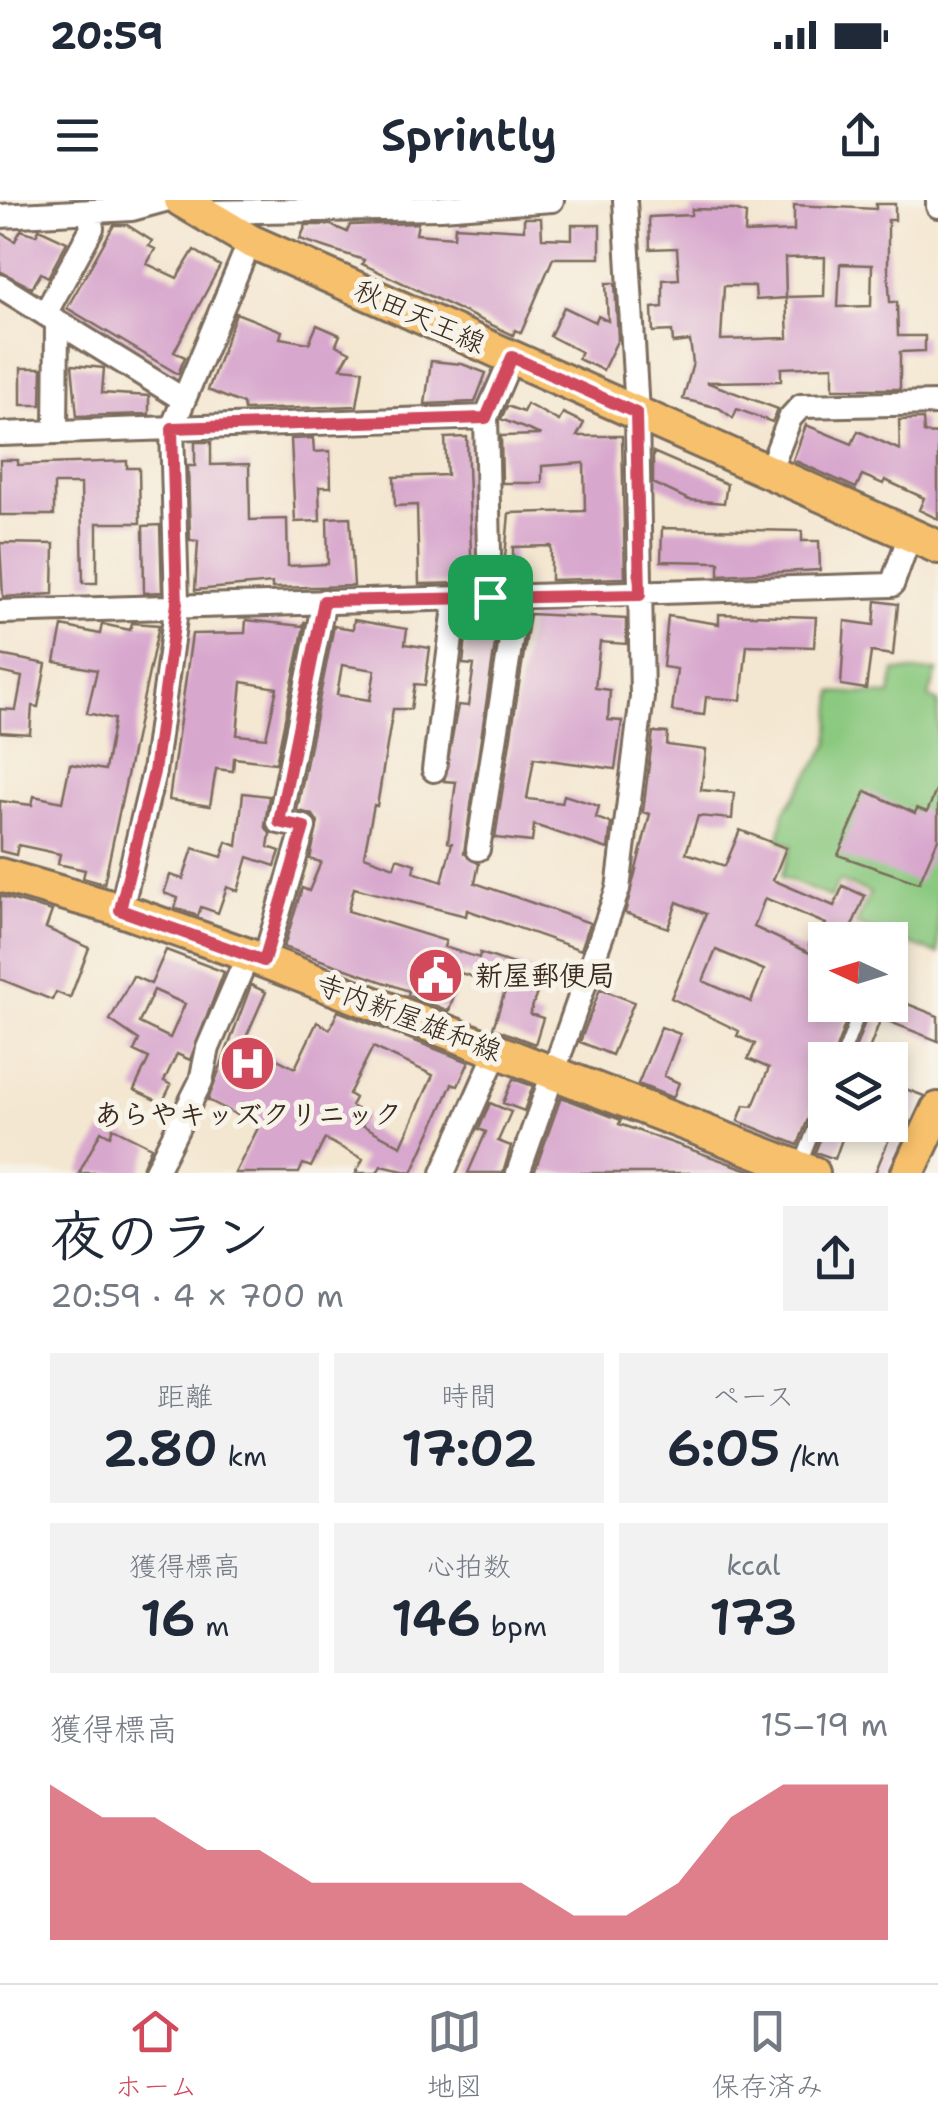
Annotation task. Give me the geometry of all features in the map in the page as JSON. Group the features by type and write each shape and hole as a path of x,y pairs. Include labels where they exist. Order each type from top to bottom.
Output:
{"main road":[{"name":"秋田天王線","path":"191,206 250,241 924,541"},
{"name":"寺内新屋雄和線","path":"0,875 120,910 256,958 806,1170"},
{"path":"908,1173 938,1109"}],"street":[{"path":"0,216 132,208 165,200"},
{"path":"191,206 441,208 552,200"},
{"path":"518,1173 618,890 642,697 636,413 625,200"},
{"path":"56,432 51,318 92,228 89,211"},
{"path":"120,910 154,772 177,603 172,428 181,398 250,241"},
{"path":"0,286 181,398"},
{"path":"490,597 486,418 512,357"},
{"path":"770,470 790,418 801,406 938,403"},
{"path":"0,434 486,418"},
{"path":"0,612 177,603 640,595 892,585 924,541"},
{"path":"478,849 518,596"},
{"path":"434,770 456,599"},
{"path":"155,1173 201,1081 208,1048 256,958 304,827 279,822 324,601"},
{"path":"444,1173 498,1051"}],"lane":[{"path":"806,1170 814,1142"}],"green space":[{"path":"895,671 937,671 929,697 938,702 938,954 908,943 908,922 857,922 870,893 839,881 831,898 781,877 792,845 779,840 784,812 829,744 833,692 890,695"}],"building":[{"path":"876,204 895,204 895,220 888,220 888,269 890,302 897,302 898,336 925,336 925,351 900,352 900,389 833,389 833,366 781,368 781,381 706,382 778,409 772,422 737,409 733,418 719,408 683,399 693,363 690,341 673,343 672,331 653,332 652,308 663,307 663,280 679,279 677,248 650,249 649,217 691,215 692,209 735,210 746,214 745,233 794,231 794,205 876,209","holes":["825,257 824,296 786,297 788,338 721,340 724,286 755,286 756,300 786,298 785,258","840,264 872,265 871,306 838,307"]},
{"path":"524,218 541,218 542,238 572,239 572,225 600,225 600,258 553,258 521,333 515,330 513,335 362,264 364,260 300,239 306,225 331,225 347,232 350,225 418,223 416,234 454,237 455,226 524,230"},
{"path":"114,225 127,225 152,241 149,246 155,249 147,264 177,278 194,250 220,266 174,352 185,357 178,374 67,308"},
{"path":"39,229 67,242 48,277 41,273 32,288 0,271 0,232 15,241 21,230 36,235"},
{"path":"606,283 615,283 618,339 603,370 578,359 581,352 550,336 564,307 595,322 598,316 608,321"},
{"path":"236,313 282,331 280,338 309,343 317,325 340,335 336,345 350,352 341,368 363,370 357,406 244,410 243,404 208,390"},
{"path":"431,361 462,364 486,373 475,402 425,404"},
{"path":"72,365 104,368 102,393 149,396 149,414 77,416"},
{"path":"21,368 42,368 41,405 21,405"},
{"path":"527,404 559,421 563,413 584,423 577,436 622,436 625,578 551,580 551,546 513,547 513,569 504,569 509,513 585,511 584,463 542,466 542,483 502,483 501,436 541,435 501,419 507,406 523,412"},
{"path":"923,419 924,433 938,434 938,519 919,510 924,498 885,480 883,484 862,475 856,488 793,460 806,425 852,444 858,431 900,450 899,420"},
{"path":"467,437 472,583 419,584 417,505 395,506 394,477 447,475 445,438"},
{"path":"313,438 314,452 330,451 331,487 319,487 320,521 295,522 291,439"},
{"path":"195,442 211,442 211,465 249,464 250,520 287,519 288,566 328,564 327,518 350,517 354,586 272,588 272,583 195,590 198,541 190,540 188,466 195,466"},
{"path":"653,452 727,484 724,503 689,500 653,483"},
{"path":"0,460 18,460 18,465 127,461 127,468 139,468 140,523 97,523 97,583 83,583 81,484 54,484 54,515 0,515"},
{"path":"160,525 162,592 144,593 143,526"},
{"path":"662,528 802,531 802,541 819,541 820,570 719,575 719,562 661,561"},
{"path":"0,543 54,544 53,594 3,597"},
{"path":"876,601 898,604 893,655 871,652 866,689 841,685 845,621 874,625"},
{"path":"530,614 626,619 626,644 600,642 595,688 610,690 608,720 622,721 615,769 534,758 527,799 562,803 564,795 599,806 596,818 611,823 608,849 534,825 532,842 495,838"},
{"path":"719,614 816,617 814,647 747,645 741,700 706,697 704,715 672,711 677,669 663,667 668,616 719,624"},
{"path":"246,620 302,626 305,621 276,763 234,758 233,771 216,769 210,806 169,800 192,634 245,633","holes":["242,682 277,688 266,738 237,735"]},
{"path":"354,620 407,629 405,644 430,648 425,685 415,684 411,709 393,709 377,806 374,805 364,856 394,867 397,858 415,864 413,872 442,882 452,843 448,842 456,782 444,781 458,705 468,706 474,665 463,664 467,627 480,629 481,621 498,624 464,853 479,864 475,883 590,923 581,950 467,910 466,916 354,888 348,911 446,941 444,947 479,958 480,953 543,974 530,1014 543,1018 535,1044 493,1028 506,988 461,973 449,1011 408,995 409,991 284,947 302,888 309,891 321,862 310,859 318,822 313,815 297,810 334,626 353,629","holes":["342,665 375,670 370,700 337,695"]},
{"path":"132,623 159,625 104,884 83,878 85,870 58,864 60,854 18,845 16,855 0,851 0,801 32,805 34,796 62,802 70,764 105,770 114,719 87,713 97,670 55,662 62,626 100,634 102,624 130,630"},
{"path":"0,655 46,664 38,707 32,706 30,734 0,732 0,709 16,710 22,677 0,672"},
{"path":"653,732 668,733 667,745 706,750 701,790 734,793 732,819 698,816 686,853 725,866 740,830 786,848 773,880 834,906 843,886 865,896 854,922 821,922 765,898 754,927 808,952 808,1022 846,1022 839,1042 808,1042 808,1119 798,1145 738,1121 744,1105 753,1106 769,1068 748,1059 755,1044 737,1036 739,1031 671,998 706,914 677,902 668,928 625,913 650,814 643,812","holes":["716,950 764,970 751,1002 703,981"]},
{"path":"938,786 938,839 919,883 838,855 866,791 915,813 917,808 927,812"},
{"path":"243,793 269,796 265,826 270,834 268,847 280,851 275,866 248,857 238,891 227,887 218,913 201,907 198,916 175,908 178,898 164,893 170,875 183,879 193,848 222,857 227,842 237,846"},
{"path":"0,896 52,911 46,928 89,948 70,998 56,992 52,1000 0,979"},
{"path":"166,950 224,972 190,1060 177,1054 164,1081 171,1085 162,1103 134,1090 149,1058 134,1051 139,1040 110,1020 133,976 151,984","holes":["154,990 185,1004 170,1038 139,1023"]},
{"path":"251,985 266,992 244,1042 295,1068 317,1022 330,1029 338,1011 469,1062 458,1086 452,1084 412,1173 381,1166 377,1173 356,1173 363,1159 325,1139 311,1167 303,1164 299,1173 235,1173 259,1126 208,1100","holes":["373,1047 433,1075 401,1146 362,1125 367,1115 351,1106 355,1098 349,1094"]},
{"path":"600,989 634,1002 612,1055 580,1042"},
{"path":"908,1004 938,1016 938,1041 890,1022 908,1022"},
{"path":"865,1022 880,1022 872,1042 858,1042"},
{"path":"661,1027 680,1034 664,1076 679,1083 673,1098 638,1084"},
{"path":"513,1079 533,1086 524,1111 503,1103"},
{"path":"908,1090 924,1096 908,1130"},
{"path":"561,1097 621,1120 619,1124 757,1173 534,1173"},
{"path":"490,1103 511,1112 498,1141 511,1146 503,1173 468,1173 486,1132 479,1129"},
{"path":"113,1128 151,1147 140,1173 79,1173 101,1131 110,1136"},
{"path":"819,1142 841,1142 835,1159 815,1152"},
{"path":"888,1142 902,1142 888,1173 875,1173"}],"place":[{"name":"新屋郵便局","path":"436,975"},
{"name":"あらやキッズクリニック","path":"248,1063"}],"route":[{"path":"512,357 636,413 640,595 490,597 324,601 279,822 304,827 264,961 120,910 154,772 177,603 172,428 486,418 512,357"}]}
